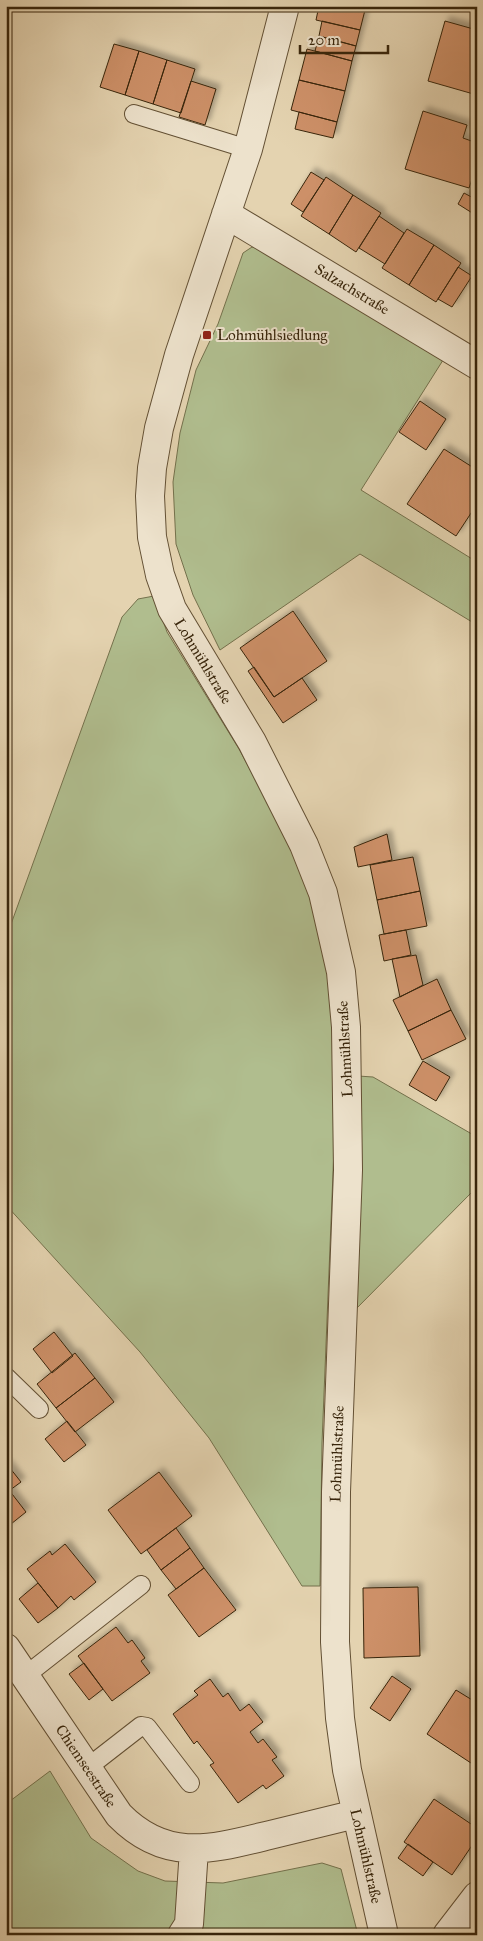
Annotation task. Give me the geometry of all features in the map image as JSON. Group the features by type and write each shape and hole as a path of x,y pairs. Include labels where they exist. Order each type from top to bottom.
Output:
{"street":[{"path":"226,214 248,149 285,6"},
{"name":"Salzachstraße","path":"226,214 475,358"},
{"name":"Lohmühlstraße","path":"226,214 179,355 156,443 150,496 152,537 160,576 172,609 252,742 304,845 323,893 340,972 347,1046 348,1170 336,1492 335,1642 340,1718 347,1770 384,1935"},
{"name":"Chiemseestraße","path":"6,1648 119,1815 131,1827 158,1842 180,1848 221,1847 356,1814"},
{"path":"182,1935 188,1924 194,1849"},
{"path":"448,1935 477,1896"}],"lane":[{"path":"134,114 248,149"},
{"path":"6,1377 39,1409"},
{"path":"25,1676 141,1585"},
{"path":"88,1768 141,1726 146,1726 190,1783"}],"green space":[{"path":"252,247 266,250 445,357 361,490 477,562 477,625 360,554 220,650 193,595 176,544 173,482 180,433 196,370 218,324 243,253"},
{"path":"154,596 167,632 239,749 298,858 326,953 337,1075 322,1443 320,1586 302,1586 209,1438 140,1352 6,1205 6,938 122,617 138,599"},
{"path":"358,1076 373,1077 477,1137 477,1187 352,1313"},
{"path":"50,1771 91,1838 138,1871 165,1881 223,1883 322,1863 341,1869 358,1935 6,1935 6,1804"}],"building":[{"path":"319,6 366,6 360,30 316,20"},
{"path":"322,21 360,30 356,46 319,36"},
{"path":"445,21 477,30 477,95 428,81"},
{"path":"319,36 356,46 352,61 315,51"},
{"path":"114,44 139,51 125,95 100,87"},
{"path":"307,49 352,61 345,91 299,80"},
{"path":"139,51 167,60 153,104 125,95"},
{"path":"167,60 195,69 181,113 153,104"},
{"path":"299,80 345,91 337,122 291,110"},
{"path":"191,81 216,89 205,125 179,117"},
{"path":"423,111 467,125 463,138 477,143 477,164 469,188 405,169"},
{"path":"299,112 337,122 333,138 295,129"},
{"path":"311,172 324,180 303,212 291,204"},
{"path":"326,177 353,195 329,234 301,216"},
{"path":"464,193 477,200 477,216 458,204"},
{"path":"353,195 381,213 356,252 329,234"},
{"path":"379,216 404,233 385,264 359,248"},
{"path":"407,229 434,245 409,285 382,268"},
{"path":"434,245 461,263 436,302 409,285"},
{"path":"458,267 472,276 452,307 438,299"},
{"path":"420,401 446,419 426,450 399,432"},
{"path":"444,449 477,470 477,504 456,536 407,504"},
{"path":"293,611 327,661 274,697 240,648"},
{"path":"254,667 274,697 302,678 317,700 283,723 248,671"},
{"path":"387,834 392,860 358,867 354,847"},
{"path":"413,857 420,891 377,900 370,865"},
{"path":"420,891 427,926 384,934 377,900"},
{"path":"406,930 411,955 384,961 379,935"},
{"path":"416,955 423,985 400,997 392,959"},
{"path":"437,979 451,1010 408,1031 393,1000"},
{"path":"451,1010 466,1039 422,1060 408,1031"},
{"path":"423,1061 450,1077 436,1101 409,1085"},
{"path":"54,1332 73,1356 52,1373 33,1349"},
{"path":"75,1353 95,1378 56,1408 37,1384"},
{"path":"95,1378 114,1402 75,1432 56,1408"},
{"path":"67,1421 86,1445 64,1462 45,1439"},
{"path":"6,1463 21,1482 6,1493"},
{"path":"159,1472 192,1516 141,1554 108,1510"},
{"path":"9,1490 26,1512 6,1528 6,1493"},
{"path":"176,1528 190,1548 161,1570 147,1550"},
{"path":"65,1544 96,1582 74,1600 71,1596 58,1608 27,1569 50,1551 52,1555"},
{"path":"190,1548 204,1568 176,1589 161,1570"},
{"path":"204,1568 236,1610 199,1637 168,1595"},
{"path":"38,1583 58,1608 38,1623 19,1599"},
{"path":"418,1587 420,1656 364,1658 363,1588"},
{"path":"116,1627 128,1643 132,1640 145,1658 141,1661 150,1673 112,1701 78,1656"},
{"path":"84,1663 103,1689 89,1700 69,1674"},
{"path":"392,1676 411,1689 390,1721 370,1708"},
{"path":"210,1679 223,1697 228,1693 240,1711 249,1704 263,1722 250,1732 258,1743 263,1739 277,1757 272,1760 284,1776 266,1789 263,1785 238,1803 210,1765 214,1763 197,1741 194,1744 173,1714 198,1695 194,1691"},
{"path":"456,1690 477,1703 477,1767 427,1734"},
{"path":"434,1799 477,1828 477,1838 452,1875 404,1842"},
{"path":"408,1844 433,1862 423,1876 398,1858"}],"place":[{"name":"Lohmühlsiedlung","path":"207,335"}]}
